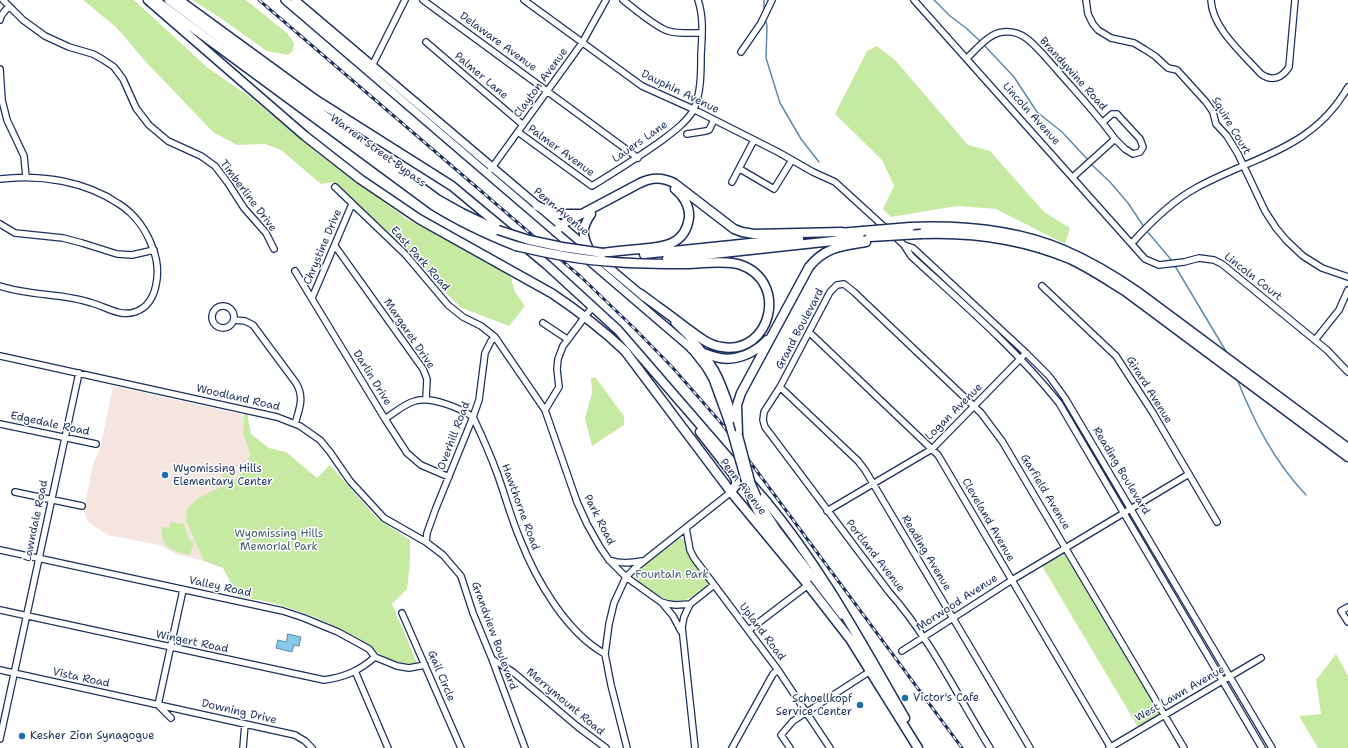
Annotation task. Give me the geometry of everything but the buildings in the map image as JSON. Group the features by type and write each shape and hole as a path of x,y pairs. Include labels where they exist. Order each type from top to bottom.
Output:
{"highway":[{"name":"Penn Avenue","path":"148,0 305,136 360,179 414,216 541,287 572,307 614,340 625,351 731,492 808,585 850,639 873,670 924,748"},
{"name":"Warren Street Bypass","path":"155,0 433,205 456,220 516,246 580,260 614,262"},
{"name":"Warren Street Bypass","path":"169,0 432,195 462,213 498,230 529,240 603,253"},
{"name":"Penn Avenue","path":"179,0 316,100 452,186 548,265 594,306 618,330 762,495 787,527 858,635 873,670 918,748"},
{"path":"560,228 582,214 644,181 658,178 674,183 734,229 742,232 754,234 842,232"},
{"path":"560,228 591,214 642,186 654,182 667,184 677,190 684,198 689,216 687,226 680,237 670,244 661,247 603,253"},
{"path":"537,206 558,214 582,214"},
{"path":"590,251 585,240 583,230 586,220 591,214"},
{"path":"603,253 658,253 842,232 910,227 961,227 1006,232 1063,249 1115,276 1348,448"},
{"path":"614,262 677,258 921,234 949,233 985,236 1022,243 1070,259 1091,270 1131,296 1348,457"},
{"path":"738,434 737,409 739,398 809,267 818,257 835,248 871,239"},
{"path":"614,262 665,264 727,263 742,265 755,272 766,288 770,301 769,313 764,327 750,341 741,345 722,347 705,342 641,294"},
{"path":"692,349 720,358 737,357 756,350 764,343 776,327"},
{"path":"673,393 701,434 733,474 736,480 736,485 731,492"}],"main road":[{"name":"Penn Avenue","path":"285,0 370,69 490,171 590,251 688,335 704,353 720,379 728,399 751,483 768,518 858,635"},
{"name":"Penn Avenue","path":"295,0 370,69"},
{"name":"Penn Avenue","path":"490,171 537,206 692,349 706,367 721,398 752,501 761,518 830,607 850,639"}],"street":[{"name":"Timberline Drive","path":"3,0 8,7 29,25 45,36 69,47 93,54 114,67 123,79 136,108 149,125 168,141 197,154 215,166 244,208 266,233 274,250"},
{"path":"370,69 405,0"},
{"name":"Delaware Avenue","path":"423,0 638,158"},
{"name":"Dauphin Avenue","path":"524,0 642,86 694,109 818,174"},
{"name":"Clayton Avenue","path":"490,171 582,43 606,0"},
{"path":"623,0 656,24 667,30 702,33"},
{"path":"694,109 700,83 702,33 702,17 698,0"},
{"path":"741,52 761,23 772,0"},
{"name":"Lincoln Avenue","path":"914,0 1132,243"},
{"name":"Squire Court","path":"1086,0 1090,19 1102,33 1111,38 1134,43 1168,68 1177,70 1206,102 1213,112 1216,124 1232,144 1244,166 1265,211 1287,241 1303,256 1322,268 1348,277"},
{"path":"1211,0 1214,16 1223,32 1261,74 1266,77 1274,78 1283,74 1288,67 1295,0"},
{"path":"0,20 1,16 8,7"},
{"name":"Brandywine Road","path":"967,58 994,34 1004,32 1017,33 1029,40 1103,122 1115,139 1125,149 1133,154 1140,152 1143,147 1140,138 1117,114 1112,114 1103,122"},
{"name":"Palmer Lane","path":"426,42 523,125"},
{"path":"0,71 2,100 7,120 24,156 26,177"},
{"path":"1132,243 1186,194 1204,184 1280,150 1308,133 1330,112 1348,87"},
{"name":"Lauers Lane","path":"592,186 638,158 678,128 694,109"},
{"path":"0,122 7,120"},
{"path":"687,134 709,130 714,120"},
{"name":"Palmer Avenue","path":"518,132 592,186"},
{"path":"1073,177 1115,139"},
{"path":"732,182 754,140"},
{"path":"740,168 774,190 792,160"},
{"name":"Reading Boulevard","path":"818,174 835,182 904,245 911,256 1020,359 1042,382 1059,403 1262,748"},
{"path":"0,179 26,177 56,180 90,189 119,204 134,216 145,232 154,250 157,275 155,292 148,304 140,310 124,313 115,312 94,303 73,297 21,292 0,286"},
{"name":"East Park Road","path":"335,187 405,254 448,305 464,317 481,326 495,338"},
{"name":"Chrystine Drive","path":"312,298 352,204"},
{"path":"0,224 15,233 43,235 71,240 117,254 132,255 154,250"},
{"name":"Lincoln Court","path":"1132,243 1145,259 1159,265 1184,262 1196,258 1214,260 1222,264 1315,340 1348,372"},
{"name":"Reading Boulevard","path":"904,245 913,248 1049,376 1065,398 1131,508 1272,748"},
{"name":"Margaret Drive","path":"335,246 423,369 427,379 426,399"},
{"name":"Darlin Drive","path":"295,271 404,448 414,460 425,467 449,477"},
{"name":"Grand Boulevard","path":"780,387 830,292 841,284"},
{"name":"Garfield Avenue","path":"841,284 848,286 986,418 1002,441 1066,547 1184,748"},
{"name":"Girard Avenue","path":"1042,286 1116,356 1153,413 1217,522"},
{"path":"1315,340 1339,310 1348,290"},
{"path":"224,305 228,306 234,312 234,320 228,327 221,328 212,321 212,314 217,307 224,305"},
{"path":"545,410 559,386 557,369 562,346 594,306"},
{"path":"234,320 245,321 253,325 296,383 300,390 302,399 295,424"},
{"path":"544,323 567,339"},
{"name":"Cleveland Avenue","path":"809,332 938,455 1110,748"},
{"name":"Park Road","path":"495,338 545,410 578,502 594,536 609,560 626,577 661,602 676,605 690,604"},
{"name":"Overhill Road","path":"426,542 429,526 473,417 478,400 485,353 491,341 495,338"},
{"name":"Logan Avenue","path":"827,511 932,449 1026,353"},
{"name":"Woodland Road","path":"0,356 277,417 295,424 305,429 323,444 334,457 350,481 384,518 426,542"},
{"name":"Lawndale Road","path":"0,739 79,373"},
{"name":"Reading Avenue","path":"780,387 858,461 865,470 1030,748"},
{"name":"Portland Avenue","path":"780,387 764,412 763,420 765,427 827,511 924,637 990,748"},
{"path":"385,419 415,401 426,399 440,402 473,417"},
{"name":"Hawthorne Road","path":"473,417 497,474 519,539 537,576 562,616 585,640 605,654"},
{"name":"Edgedale Road","path":"0,425 96,444"},
{"name":"Morwood Avenue","path":"902,651 1012,580 1189,474"},
{"path":"15,492 82,506"},
{"path":"627,748 611,685 607,657 605,654 614,603 626,577 642,561 731,492"},
{"name":"Upland Road","path":"686,528 690,550 694,558 778,670 773,674 732,748"},
{"name":"Grandview Boulevard","path":"426,542 443,555 461,576 473,613 525,748"},
{"name":"Valley Road","path":"0,550 283,611 304,618 351,638 369,649 376,657 397,666 404,668 425,665"},
{"path":"609,560 628,564 642,561"},
{"path":"695,748 682,627 684,616 690,604 714,585"},
{"path":"749,630 808,585"},
{"path":"171,718 158,705 183,590"},
{"path":"661,602 673,616 682,633"},
{"path":"1348,607 1341,611 1348,622"},
{"name":"Wingert Road","path":"0,610 170,648 324,680 338,679 364,667 376,657"},
{"name":"Gail Circle","path":"402,613 461,748"},
{"name":"West Lawn Avenue","path":"1110,748 1261,658"},
{"name":"Merrymount Road","path":"492,659 514,672 578,727 606,748"},
{"name":"Vista Road","path":"0,670 158,705"},
{"path":"778,670 830,748"},
{"path":"790,748 781,735 793,722 806,712 873,670"},
{"path":"355,671 388,748"},
{"name":"Downing Drive","path":"158,705 295,735 312,748"},
{"path":"244,748 245,724"}],"shaded area":[{"name":"Wyomissing Hills Elementary Center","path":"113,386 244,415 243,434 250,453 247,467 232,482 198,499 187,510 186,521 204,561 176,554 160,545 108,535 88,522 84,511 93,464 101,445"}],"green space":[{"path":"83,0 134,0 208,68 250,97 315,151 378,198 407,219 506,272 511,278 515,292 525,306 509,326 462,308 443,291 413,255 334,182 321,184 281,150 265,144 237,145 213,132 145,61 117,28"},
{"path":"192,0 246,0 288,34 294,43 293,51 288,55 267,51"},
{"path":"877,46 895,60 968,145 990,151 1044,212 1070,228 1065,244 996,209 957,206 891,217 883,209 894,186 882,160 835,114 867,51"},
{"path":"595,377 624,416 624,425 592,446 585,418 592,393 591,378"},
{"name":"Wyomissing Hills Memorial Park","path":"247,413 251,434 269,448 286,452 317,478 330,465 378,519 410,540 410,564 407,589 392,604 417,663 410,664 396,662 378,653 347,633 304,613 272,603 237,596 223,568 204,561 186,521 187,509 197,499 232,482 247,467 250,453 243,434 244,415"},
{"path":"224,468 235,471 233,480 222,477"},
{"path":"170,522 184,524 189,540 194,541 190,555 173,550 165,544 162,534 162,527 169,528"},
{"name":"Fountain Park","path":"680,538 685,540 710,586 688,599 671,601 646,588 635,580 634,575 658,554"},
{"path":"1064,553 1160,714 1138,727 1042,566"},
{"path":"1336,654 1348,676 1348,748 1318,748 1299,716 1321,714 1316,680"}],"water":[{"path":"288,634 301,637 299,646 294,645 292,652 276,648 278,640 286,642"}],"waterway":[{"path":"764,0 764,13"},
{"path":"934,0 950,16 981,42"},
{"path":"765,18 767,26 766,58 780,103 801,139 819,162"},
{"path":"983,44 1014,77 1037,112 1062,132 1089,161"},
{"path":"1091,164 1110,182 1128,203 1144,227"},
{"path":"1146,230 1173,262"},
{"path":"1175,266 1227,353"},
{"path":"1237,379 1250,410 1266,440 1284,469 1306,495"}],"railway":[{"path":"259,0 581,277 673,368 722,424 962,748"}],"place":[{"name":"Wyomissing Hills Elementary Center","path":"165,475"},
{"name":"Victor's Cafe","path":"905,698"},
{"name":"Schoellkopf Service Center","path":"860,705"},
{"name":"Kesher Zion Synagogue","path":"22,736"}]}
